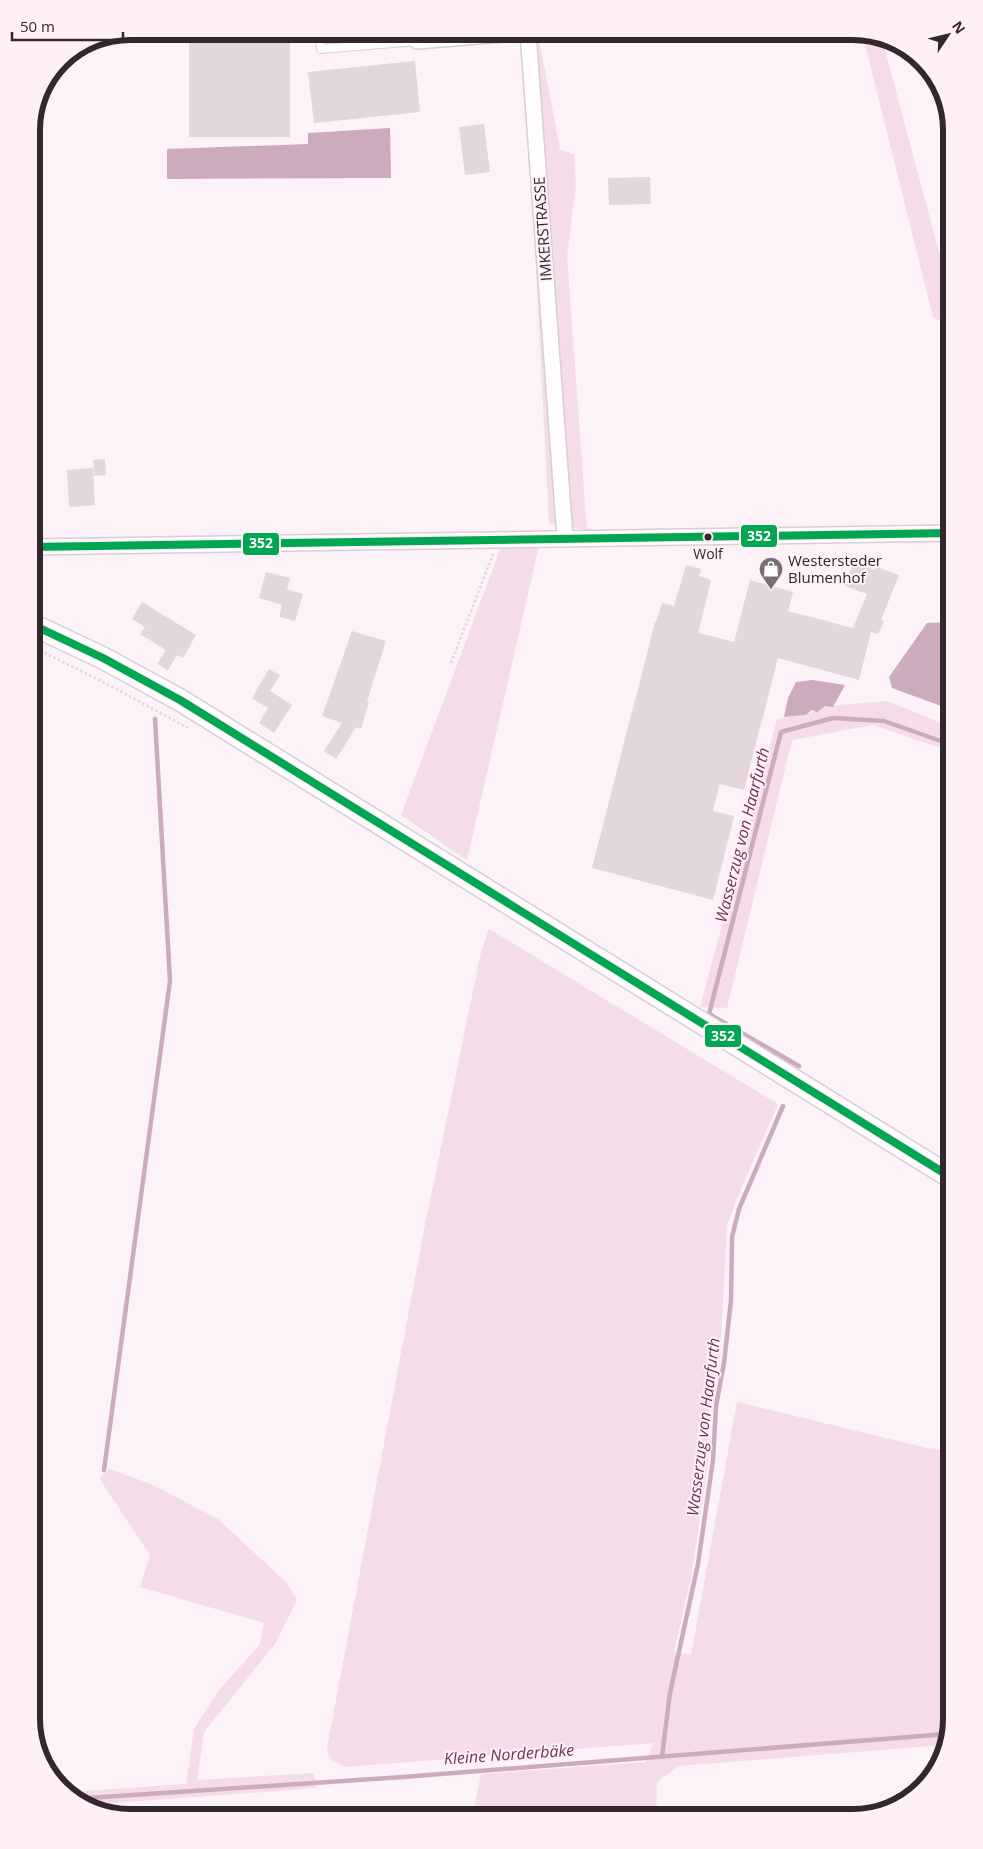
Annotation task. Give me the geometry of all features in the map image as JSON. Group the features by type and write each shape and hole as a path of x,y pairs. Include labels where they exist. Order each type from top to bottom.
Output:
{"main road":[{"path":"40,628 103,658 180,700 943,1172"}],"street":[{"name":"IMKERSTRASSE","path":"417,41 429,40"},
{"name":"IMKERSTRASSE","path":"529,40 565,538"},
{"path":"40,547 943,533"}],"lane":[{"path":"320,40 320,49 417,41"}],"path":[{"path":"451,664 499,539"}],"shaded area":[{"path":"864,41 884,46 943,267 943,320 938,320 933,317"},
{"path":"535,44 540,44 560,149 574,155 576,186 567,256 587,530 549,523 532,190 544,189"},
{"path":"390,128 391,178 167,179 167,149 308,144 308,133"},
{"path":"502,544 539,546 467,860 401,815"},
{"path":"943,622 943,707 892,688 889,677 927,623"},
{"path":"813,680 845,685 833,707 825,706 817,712 812,710 806,715 784,717 788,698 796,682"},
{"path":"888,701 943,724 943,749 873,725 792,740 727,1008 700,1007 777,719 806,715 825,706"},
{"path":"489,929 778,1104 727,1226 720,1359 710,1393 708,1464 691,1577 674,1652 691,1655 737,1402 927,1448 943,1450 943,1719 939,1745 679,1766 657,1782 656,1809 474,1809 481,1774 645,1762 654,1743 345,1767 329,1758 327,1748 424,1230 481,952"},
{"path":"40,1412 43,1413 42,1434 40,1434"},
{"path":"110,1469 153,1485 218,1519 286,1582 297,1600 275,1644 204,1732 197,1780 314,1773 317,1788 101,1804 90,1800 77,1791 186,1784 194,1729 219,1690 260,1644 264,1623 140,1587 150,1555 99,1478"}],"building":[{"path":"189,40 290,40 290,137 189,137"},
{"path":"415,61 420,112 314,123 308,72"},
{"path":"484,124 490,172 465,175 459,127"},
{"path":"650,177 651,204 609,205 608,178"},
{"path":"105,459 106,475 94,476 93,460"},
{"path":"93,468 95,505 69,507 67,470"},
{"path":"854,562 875,570 877,567 899,575 881,620 884,621 878,634 871,632 859,680 778,658 744,790 720,784 713,811 734,816 713,900 592,868 655,622 662,603 674,606 686,565 701,569 699,576 711,580 698,633 734,642 750,580 793,592 788,611 853,628 867,594 845,586"},
{"path":"266,572 290,578 287,589 303,594 295,621 279,617 282,605 259,598"},
{"path":"142,602 196,635 183,658 177,655 168,670 157,664 166,650 140,634 145,627 132,619"},
{"path":"352,631 386,641 367,701 369,702 361,729 356,727 336,759 324,751 342,723 322,716"},
{"path":"269,669 280,675 270,691 292,705 274,733 259,723 268,708 252,698"}],"waterway":[{"name":"Wasserzug von Haarfurth","path":"799,1066 709,1014 781,732 833,718 884,721 943,742"},
{"path":"104,1470 170,981 155,719"},
{"name":"Wasserzug von Haarfurth","path":"662,1756 670,1693 698,1564 713,1460 716,1406 724,1363 731,1300 732,1237 739,1209 783,1106"},
{"name":"Kleine Norderbäke","path":"87,1798 403,1777 941,1734"}],"transit line":[{"name":"352","path":"40,547 943,533"},
{"name":"352","path":"40,628 103,658 180,700 943,1172"}],"place":[{"name":"Wolf","path":"708,537"},
{"name":"Westersteder Blumenhof","path":"771,590"}]}
